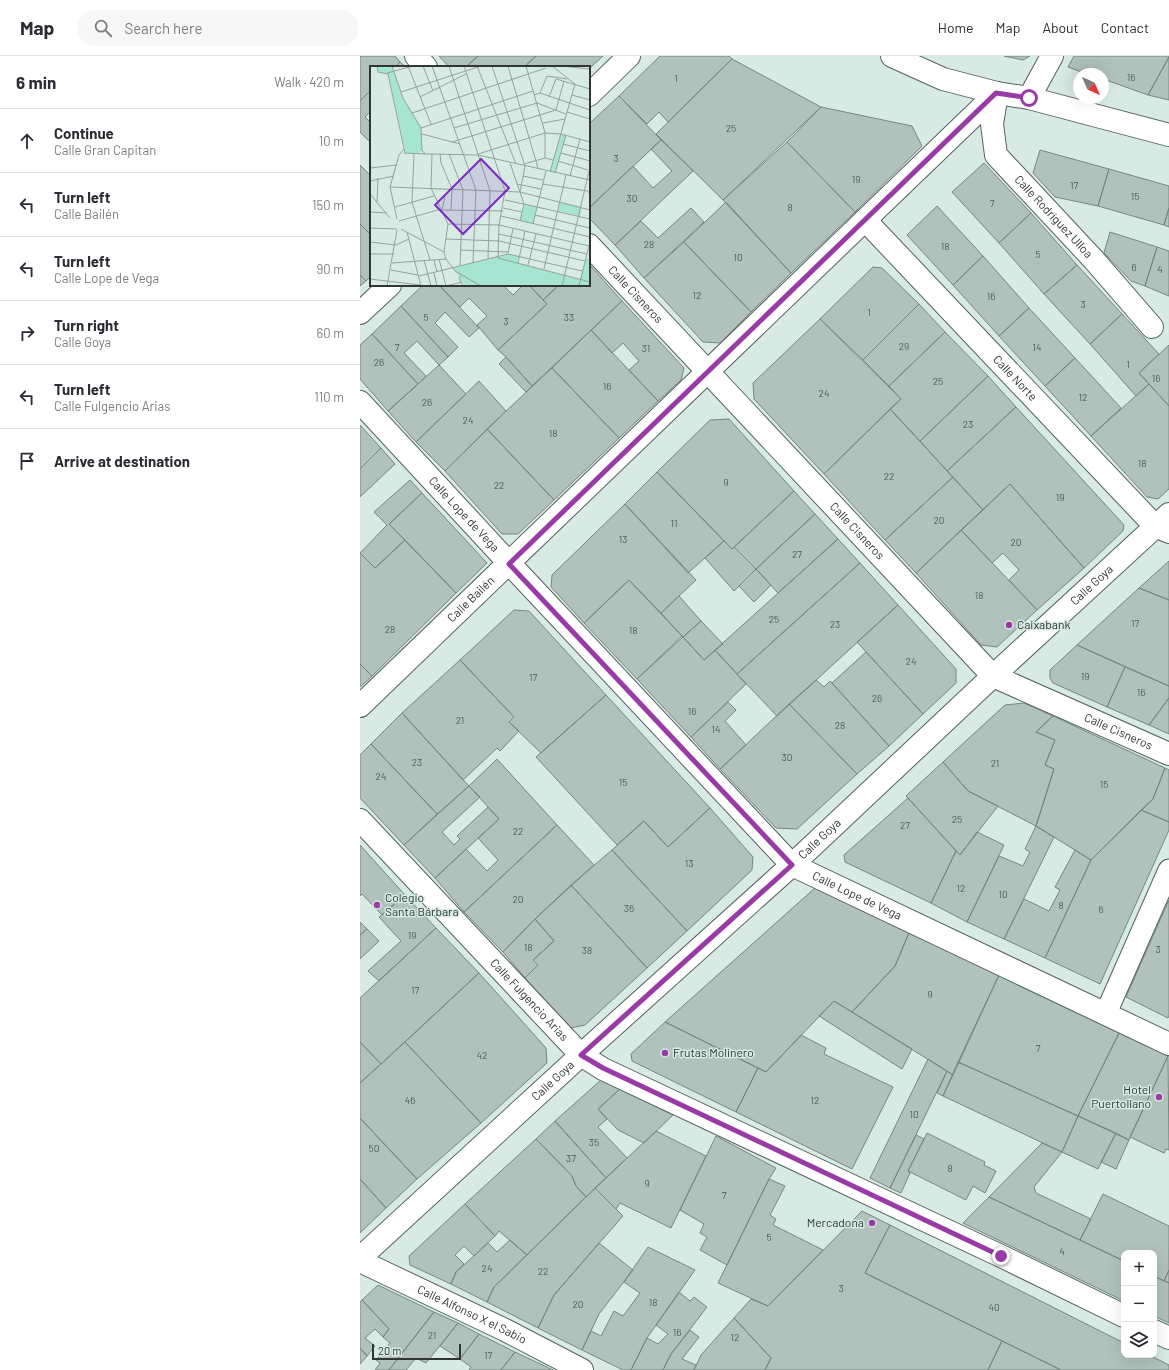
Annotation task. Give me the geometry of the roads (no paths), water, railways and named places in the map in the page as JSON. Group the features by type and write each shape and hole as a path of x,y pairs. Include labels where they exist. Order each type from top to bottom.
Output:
{"street":[{"path":"416,56 425,66"},
{"path":"590,94 629,56"},
{"path":"892,56 944,79 996,93 1029,98 1169,135"},
{"path":"1029,98 1052,56"},
{"name":"Calle Bailén","path":"360,706 996,93"},
{"name":"Calle Rodríguez Ulloa","path":"996,93 992,124 996,155 1094,260 1152,327"},
{"name":"Calle Norte","path":"865,220 1164,524"},
{"name":"Calle Cisneros","path":"590,246 993,676 1169,754"},
{"path":"360,313 389,286"},
{"name":"Calle Lope de Vega","path":"360,402 509,564 792,865 1169,1044"},
{"name":"Calle Goya","path":"360,1260 581,1055 792,865 993,676 1164,524"},
{"name":"Calle Fulgencio Arias","path":"360,820 581,1055 603,1068 1001,1256 1121,1315"},
{"path":"1106,1013 1169,870"},
{"name":"Calle Alfonso X el Sabio","path":"360,1260 505,1330 582,1370"},
{"path":"1157,1332 1169,1338"}],"place":[{"name":"Caixabank","path":"1009,625"},
{"name":"Colegio Santa Bárbara","path":"377,905"},
{"name":"Frutas Molinero","path":"665,1053"},
{"name":"Hotel Puertollano","path":"1159,1097"},
{"name":"Mercadona","path":"872,1223"}]}
